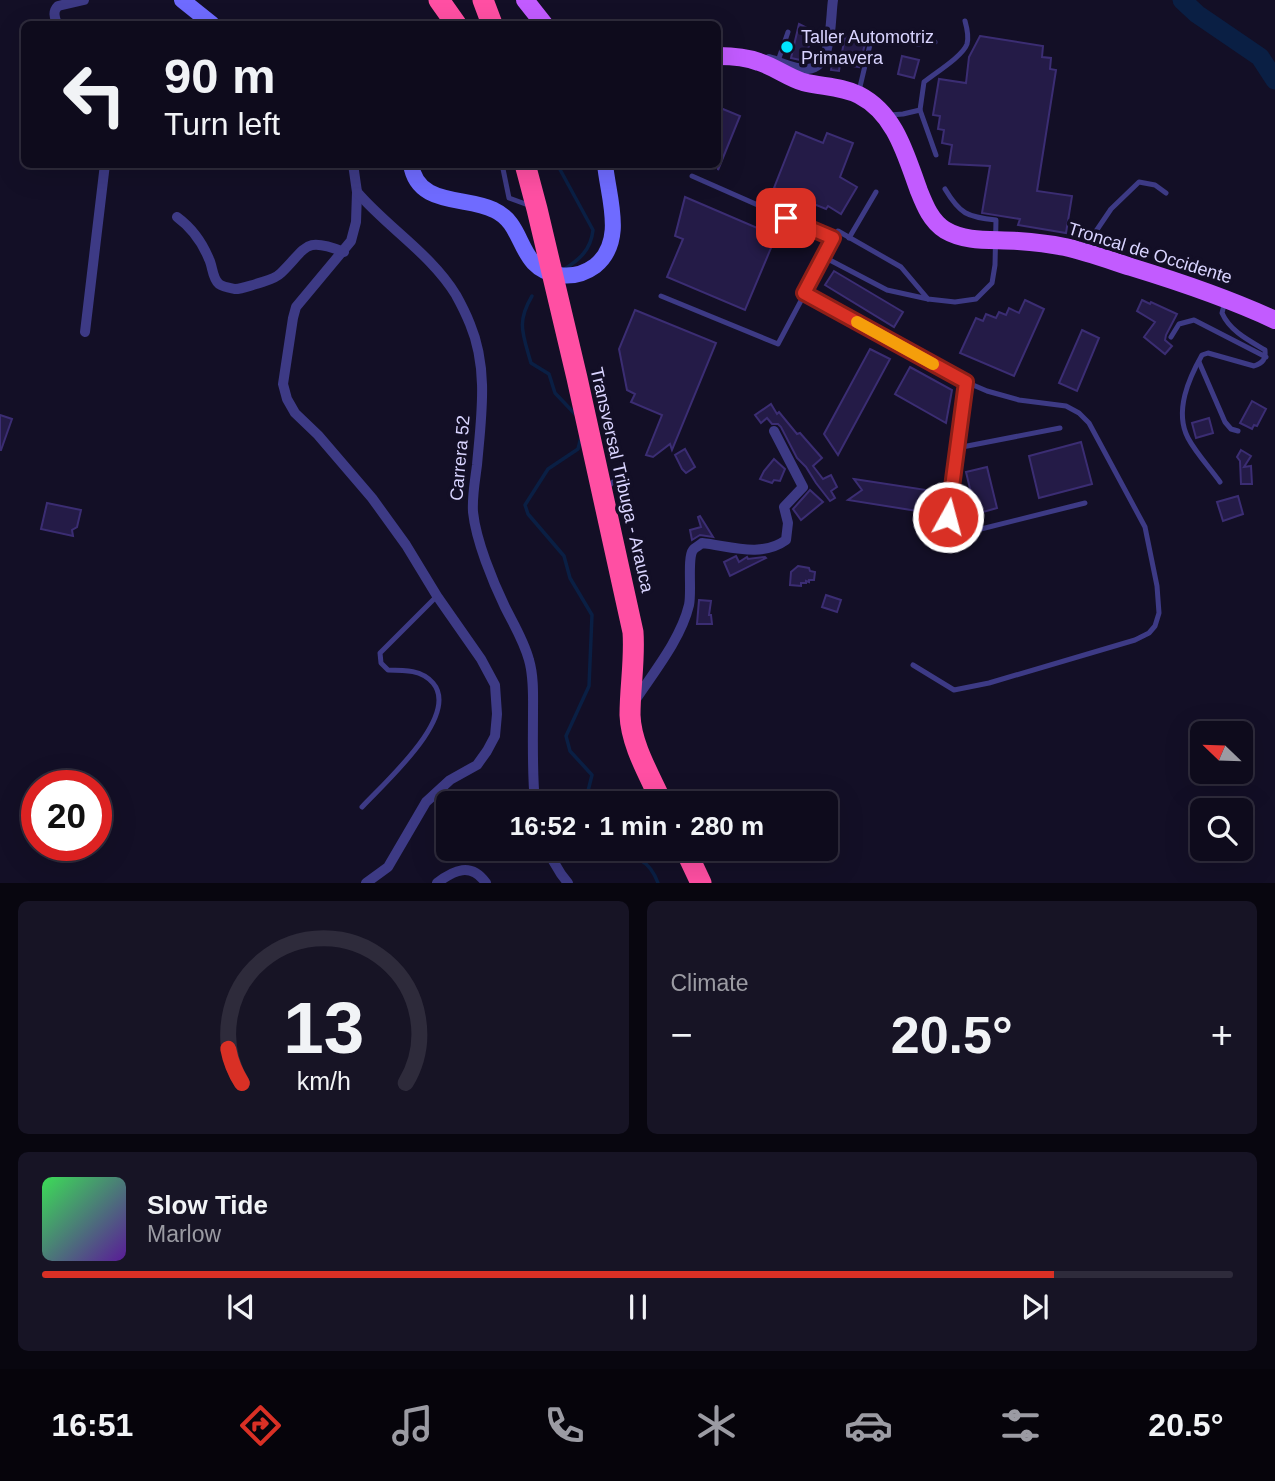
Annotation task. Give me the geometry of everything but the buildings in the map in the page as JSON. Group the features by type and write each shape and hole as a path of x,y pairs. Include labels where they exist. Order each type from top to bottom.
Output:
{"highway":[{"path":"439,0 454,21"},
{"path":"483,0 491,21"},
{"name":"Transversal Tribuga - Arauca","path":"526,168 632,632 632,733 656,791"},
{"path":"690,861 701,883"}],"main road":[{"path":"182,0 208,21"},
{"path":"525,0 542,21"},
{"name":"Troncal de Occidente","path":"721,56 759,62 805,82 840,88 867,99 885,116 899,139 931,216 937,224 959,236 979,240 1034,242 1079,251 1176,280 1275,320"},
{"path":"412,168 422,187 433,195 495,210 507,218 530,261 551,274 566,276 585,272 594,266 604,257 610,246 613,233 606,168"}],"street":[{"path":"56,21 54,15 58,6 85,0"},
{"path":"748,59 766,58 809,69 818,66 827,51 833,0"},
{"path":"85,332 105,168"},
{"path":"354,168 357,192 355,231 344,252 296,307 283,384 295,412 372,498 481,659 495,685 497,714 495,736 477,765 450,780 426,803 388,867 366,883"},
{"name":"Carrera 52","path":"357,192 372,210 433,265 456,294 471,326 483,382 472,494 474,516 494,581 523,639 530,663 534,791"},
{"path":"177,217 194,231 210,261 218,284 225,287 238,289 274,278 308,246 327,245 344,252"},
{"path":"631,707 680,629 689,604 692,551 702,543 757,550 778,545 786,540 788,523 785,507 807,484 774,431"},
{"path":"554,861 568,883"},
{"path":"437,883 451,873 464,870 474,872 486,883"}],"lane":[{"path":"936,155 920,110 924,82 959,55 967,45 965,21"},
{"path":"778,61 788,32"},
{"path":"858,94 873,32 918,44 934,42"},
{"path":"885,116 920,110"},
{"path":"503,168 509,198 537,209"},
{"path":"692,176 833,238"},
{"path":"1079,251 1111,209 1139,182 1155,185 1166,193"},
{"path":"824,257 887,290 955,302 976,299 992,283 996,220 976,218 956,208 945,190"},
{"path":"849,237 876,192"},
{"path":"661,296 778,344 838,231 901,267 928,299"},
{"path":"804,293 986,391 1019,400 1066,406 1079,414 1088,423 1145,527 1157,586 1159,613 1155,626 1149,633 1135,640 989,683 954,690 913,665"},
{"path":"1220,482 1187,437 1182,414 1188,386 1202,355 1208,353 1254,366 1266,357 1265,350 1247,340 1226,322 1222,313 1226,298"},
{"path":"1171,337 1179,324 1194,320 1266,357"},
{"path":"1199,362 1225,422 1231,429 1238,431"},
{"path":"966,382 948,517 956,530 969,532 1085,503"},
{"path":"957,448 1060,428"},
{"path":"602,492 625,470"},
{"path":"362,807 418,747 435,722 440,698 435,685 424,674 388,670 381,663 380,653 437,596"}],"waterway":[{"path":"1182,0 1197,14 1260,57 1275,80"},
{"path":"559,168 593,230 590,243 583,254 563,270"},
{"path":"532,296 524,314 522,329 531,363 549,374 555,393 575,414"},
{"path":"581,437 578,449 548,469 525,505 528,514 564,556 570,578 592,615 589,686 566,736 570,751 592,775 588,791"},
{"path":"642,861 653,872 658,883"}],"slow traffic":[{"path":"857,322 933,364"}],"place":[{"name":"Taller Automotriz Primavera","path":"787,47"}],"route":[{"path":"786,218 833,238 804,293 966,382 948,517"}]}
